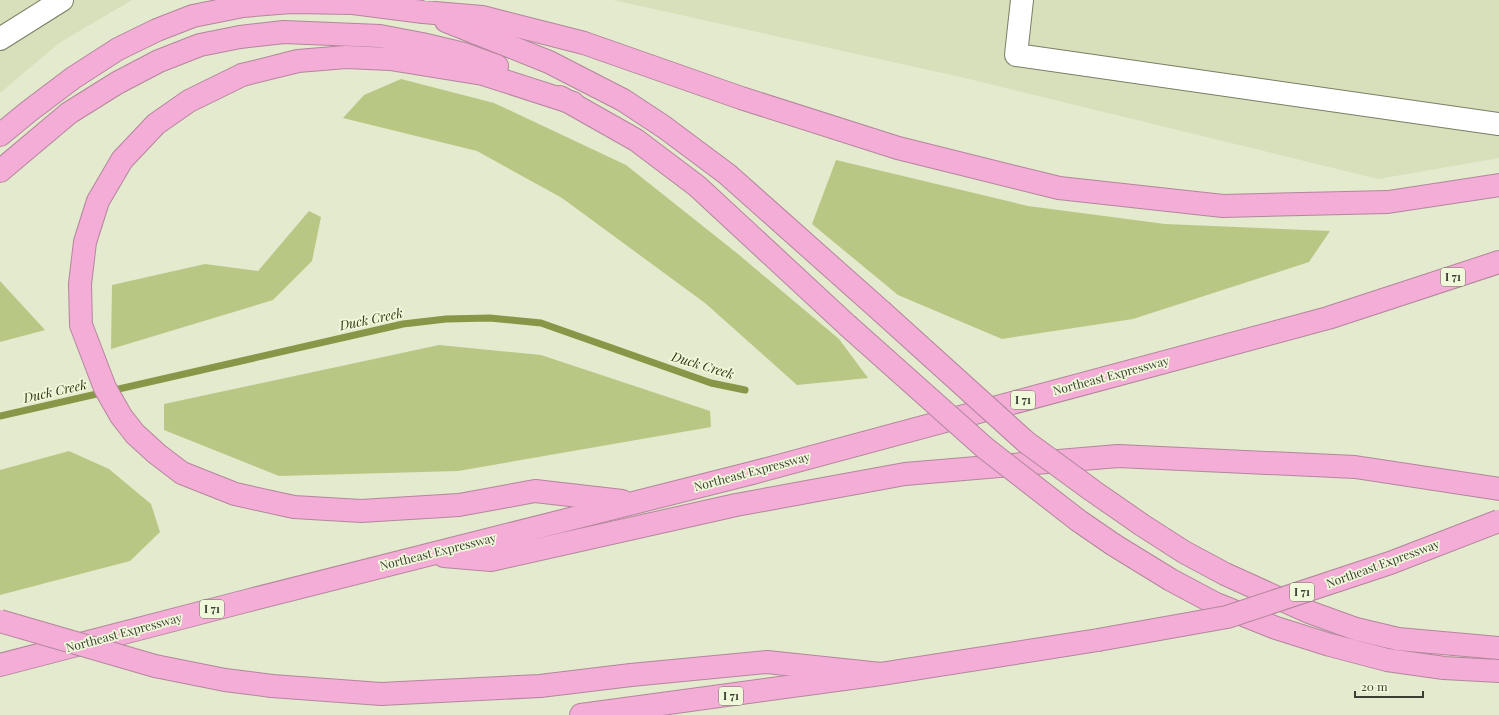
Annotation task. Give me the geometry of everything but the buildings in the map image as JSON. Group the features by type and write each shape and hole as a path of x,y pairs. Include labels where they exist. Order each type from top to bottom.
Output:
{"highway":[{"path":"0,135 73,78 118,49 157,30 193,16 243,6 291,2 353,3 423,12 482,17 584,43 740,98 898,148 1059,188 1223,206 1388,202 1499,185"},
{"path":"423,12 549,62 623,100 664,127 727,174 1026,442 1093,491 1184,552 1225,574 1309,612 1356,629 1398,639 1499,648"},
{"path":"0,171 69,113 117,83 159,62 200,45 240,37 284,32 380,36 464,54 511,72 573,103 636,140 697,186 847,325 985,448 1079,521 1114,545 1171,580 1216,604 1276,628 1330,645 1386,660 1444,668 1499,671"},
{"path":"573,103 483,74 390,59 346,57 298,61 242,75 188,100 156,124 122,160 98,200 85,242 80,284 81,325 105,388 121,416 135,434 157,454 182,473 234,494 294,507 362,511 459,505 535,491 637,502"},
{"name":"Northeast Expressway","path":"0,665 425,555 637,502 1328,318 1499,262"},
{"path":"425,555 491,560 736,505 905,474 1118,456 1355,467 1499,489"},
{"name":"Northeast Expressway","path":"581,715 881,674 1098,640 1227,617 1390,563 1499,521"},
{"path":"0,621 155,666 225,680 272,686 382,694 540,686 631,675 767,662 881,674"}],"street":[{"path":"0,39 62,0"},
{"path":"1022,0 1016,55 1499,124"}],"shaded area":[{"path":"0,0 132,0 59,43 0,93"},
{"path":"613,0 1499,0 1499,158 1378,179 965,78"}],"green space":[{"path":"401,79 494,103 626,165 738,254 839,339 868,378 797,385 705,303 562,198 477,151 343,118 364,95"},
{"path":"836,160 1028,206 1165,224 1330,231 1309,262 1133,319 1002,339 898,295 812,224"},
{"path":"309,211 321,217 312,261 273,300 111,349 112,285 205,264 258,271"},
{"path":"0,281 45,330 0,342"},
{"path":"439,345 541,355 710,411 711,427 458,471 279,476 164,430 164,404"},
{"path":"69,451 109,469 151,504 160,532 130,561 0,595 0,470"}],"waterway":[{"name":"Duck Creek","path":"0,416 403,324 446,319 490,318 541,323 711,383 745,390"}]}
